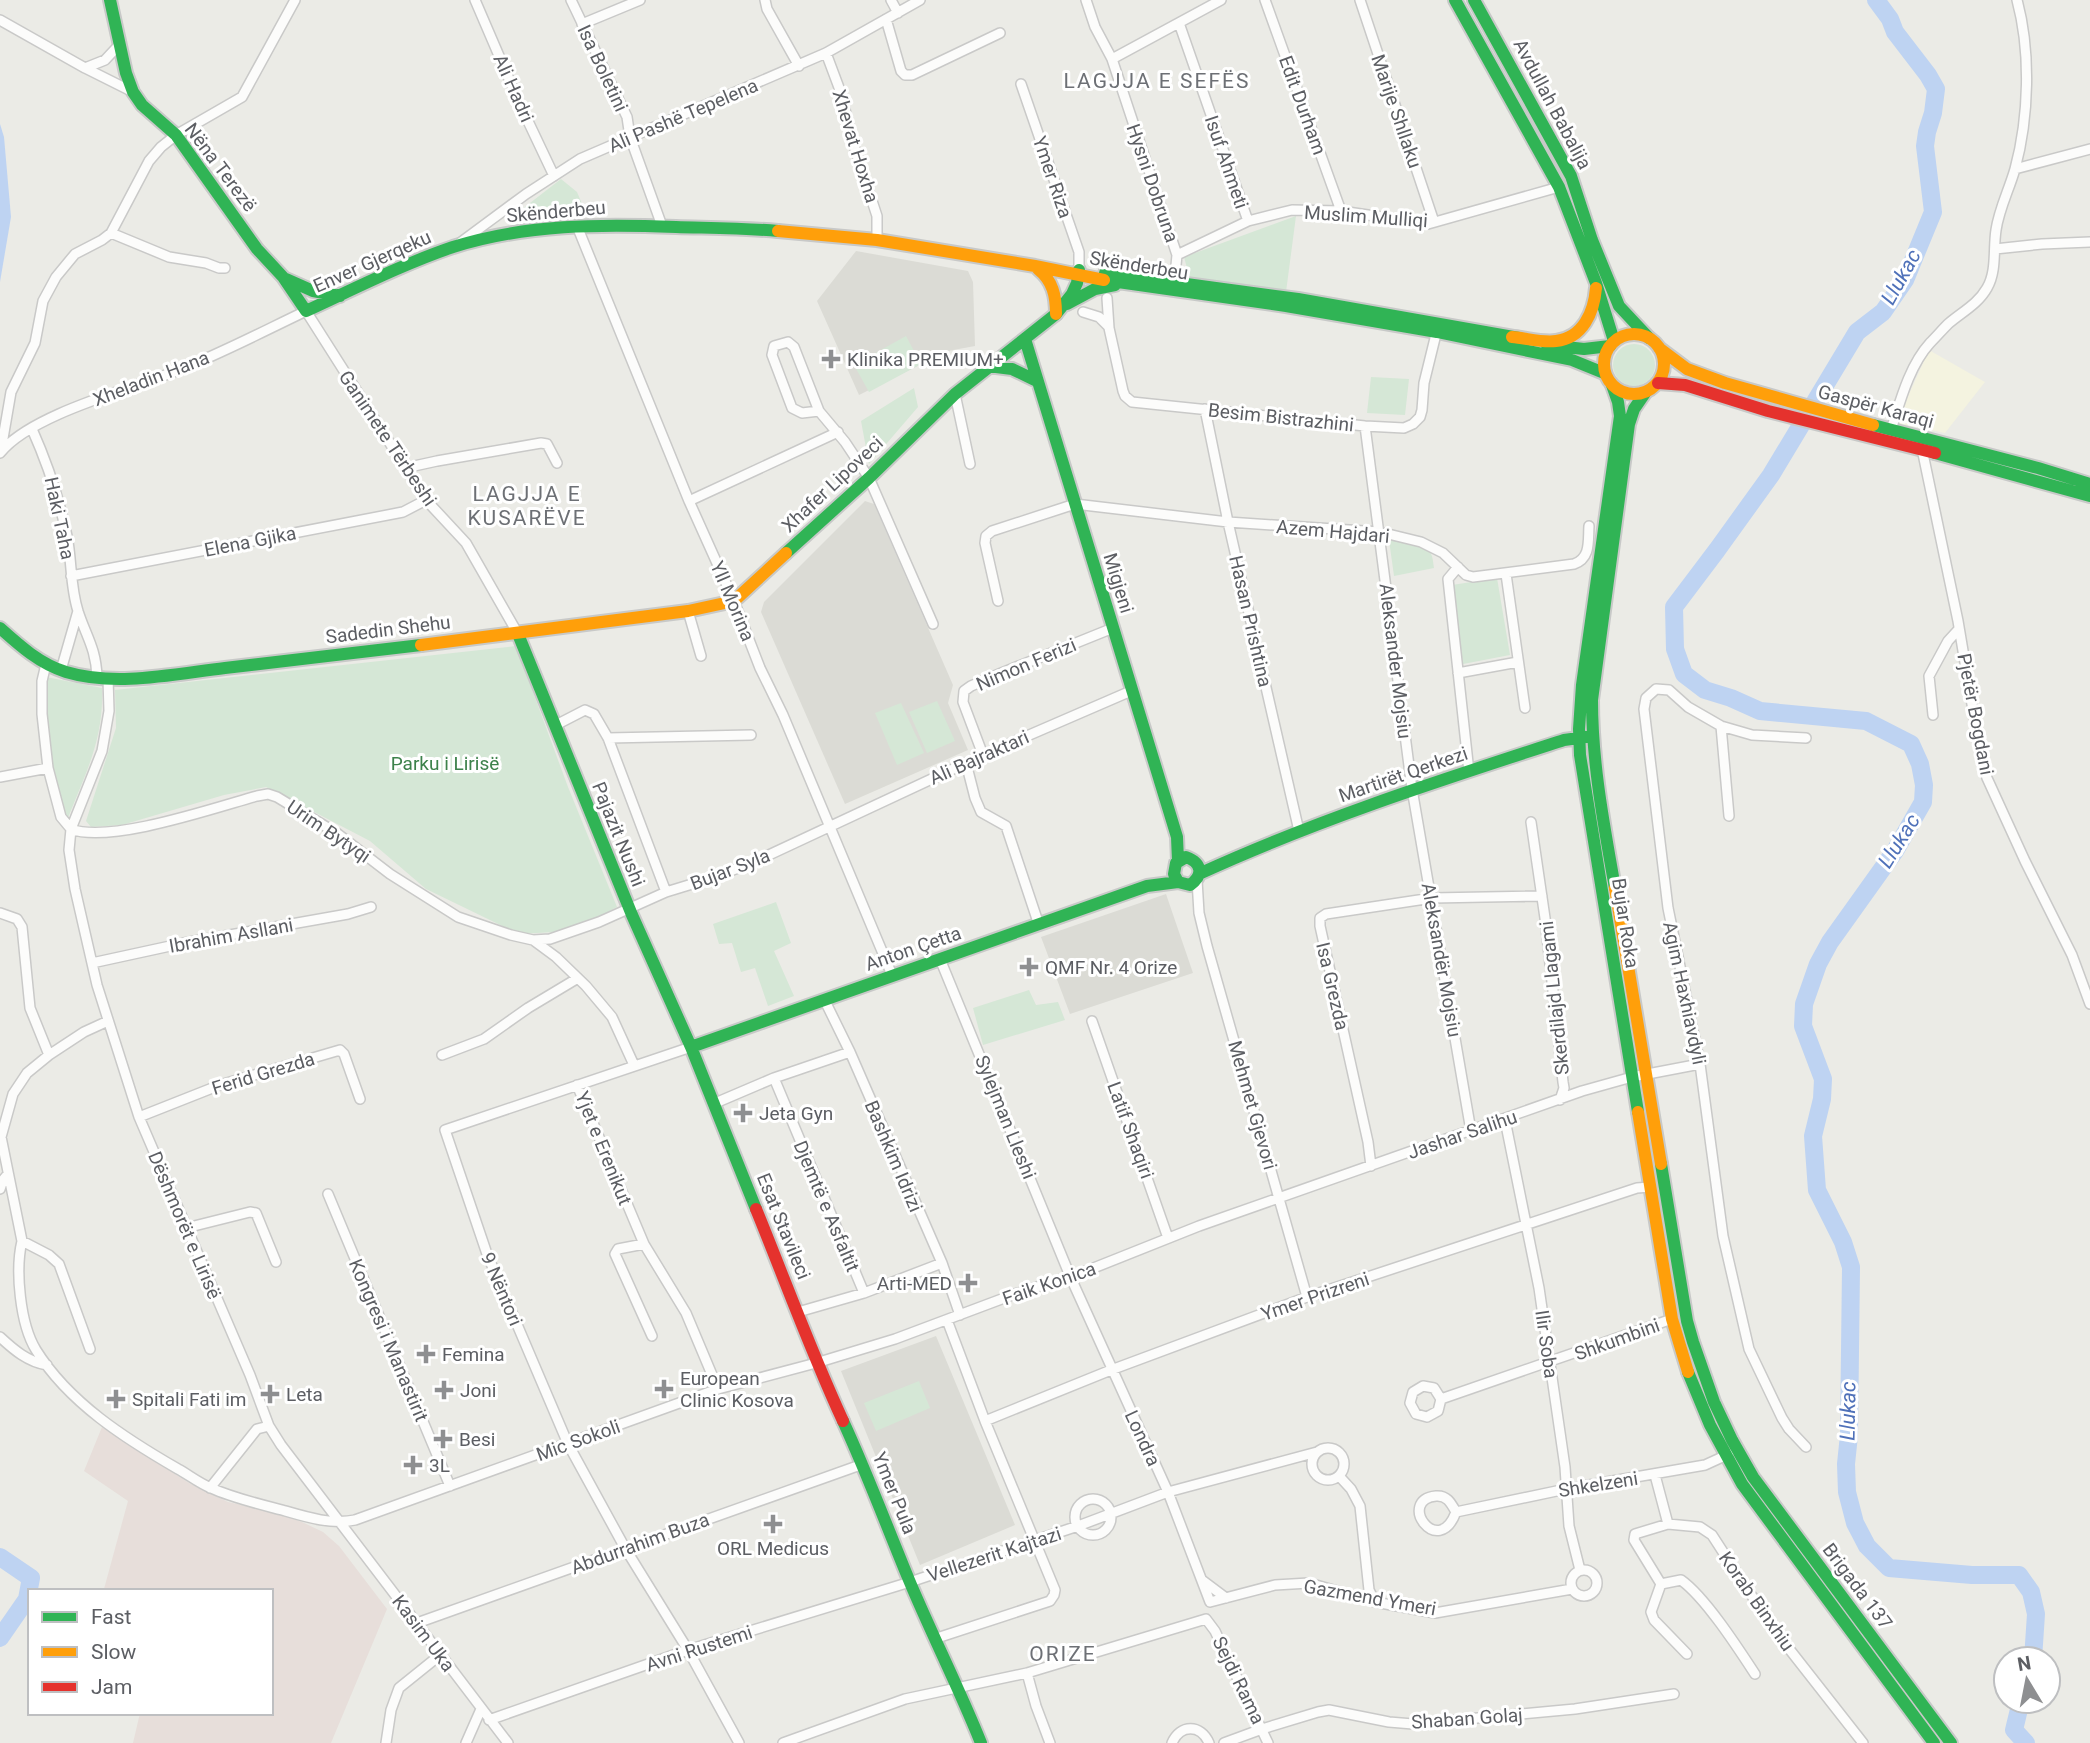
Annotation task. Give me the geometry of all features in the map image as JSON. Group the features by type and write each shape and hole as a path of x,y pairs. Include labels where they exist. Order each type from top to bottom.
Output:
{"main road":[{"name":"Nëna Terezë","path":"110,0 126,73 133,92 142,105 176,135 257,249 282,277 306,311"},
{"name":"Avdullah Babalija","path":"1455,0 1559,187 1596,283 1612,343"},
{"name":"Avdullah Babalija","path":"1474,0 1571,176 1619,306 1624,315 1649,338"},
{"name":"Skënderbeu","path":"455,246 516,232 577,226 757,229 877,240 1079,273 1174,285 1286,306 1511,337 1539,344 1572,348 1612,343"},
{"name":"Enver Gjerqeku","path":"306,311 455,246"},
{"path":"1035,266 1050,280 1060,310 1095,289 1121,284"},
{"name":"Skënderbeu","path":"1079,273 1121,284 1174,285"},
{"name":"Xhafer Lipoveci","path":"734,601 869,478 955,394 1060,310 1077,286 1079,273"},
{"path":"282,277 313,291 340,296"},
{"path":"1511,337 1558,341 1567,338 1588,321 1595,306 1596,283"},
{"name":"Skënderbeu","path":"1438,328 1563,358 1604,373"},
{"path":"1635,334 1649,338 1663,355 1664,369 1658,383 1644,393 1627,394 1612,385 1604,373 1604,359 1612,343 1620,337 1635,334"},
{"name":"Migjeni","path":"1025,339 1188,871"},
{"name":"Gaspër Karaqi","path":"1659,348 1687,369 1826,419 2090,496"},
{"path":"988,366 1012,369 1038,381"},
{"name":"Gaspër Karaqi","path":"1658,383 1685,385 1768,411 1891,430 2018,462 2090,484"},
{"name":"Bujar Roka","path":"1612,385 1620,415 1581,685 1585,737 1583,785 1672,1320 1696,1395 1731,1454"},
{"name":"Bujar Roka","path":"1644,393 1634,409 1629,425 1592,707 1585,737 1597,783 1682,1296 1690,1333 1731,1454"},
{"name":"Sadedin Shehu","path":"0,628 46,664 61,670 103,678 144,677 518,634 688,611 734,601"},
{"name":"Pajazit Nushi","path":"518,634 630,909 691,1047"},
{"name":"Martirët Qerkezi","path":"1188,871 1229,859 1412,789 1564,740 1585,737"},
{"name":"Anton Çetta","path":"691,1047 1188,871"},
{"name":"Esat Stavileci","path":"691,1047 816,1363"},
{"name":"Ymer Pula","path":"816,1363 863,1464 934,1639 959,1688 981,1743"},
{"name":"Brigada 137","path":"1731,1454 1755,1503 1934,1743"},
{"name":"Brigada 137","path":"1731,1454 1769,1499 1951,1743"}],"street":[{"path":"0,452 10,392 35,343 43,301 56,277 75,254 111,233 149,161 161,147 176,135 242,97 295,0"},
{"name":"Ali Hadri","path":"475,0 554,176"},
{"name":"Isa Boletini","path":"571,0 626,117 630,137"},
{"path":"582,23 640,0"},
{"path":"765,0 767,9 799,66"},
{"path":"891,0 898,13"},
{"name":"Ali Pashë Tepelena","path":"455,246 526,194 580,159 799,66 920,0"},
{"name":"Hysni Dobruna","path":"1086,0 1095,27 1112,59 1177,256 1174,285"},
{"path":"1112,59 1221,0"},
{"name":"Edit Durham","path":"1265,0 1341,211"},
{"name":"Marije Shllaku","path":"1360,0 1434,222"},
{"path":"1891,430 1916,365 1927,346 1948,324 1976,302 1992,279 1995,232 2002,202 2015,169 2026,90 2027,57 2017,0"},
{"path":"886,19 901,71 905,75 912,75 1000,33"},
{"path":"0,20 133,92"},
{"name":"Isuf Ahmeti","path":"1179,23 1248,221"},
{"path":"85,68 105,60 120,45"},
{"name":"Xhevat Hoxha","path":"826,53 835,73 853,143 871,193 877,216 877,240"},
{"name":"Ymer Riza","path":"1021,84 1079,252 1079,273"},
{"path":"630,137 662,226"},
{"path":"2015,169 2090,149"},
{"name":"Muslim Mulliqi","path":"1177,256 1248,221 1292,210 1341,211 1428,224 1559,187"},
{"name":"Yll Morina","path":"577,226 760,668 783,715 892,975"},
{"path":"111,233 169,257 225,268"},
{"path":"1995,249 2090,242"},
{"path":"1107,298 1109,328"},
{"name":"Xheladin Hana","path":"0,452 9,442 74,408 178,370 306,311"},
{"name":"Ganimete Tërbeshi","path":"306,311 426,500 466,542 518,634"},
{"path":"1083,312 1099,317 1109,328"},
{"name":"Besim Bistrazhini","path":"1109,328 1123,391 1128,400 1137,404 1404,428 1420,417 1424,383 1438,328"},
{"path":"819,411 802,413 792,408 772,355 774,346 788,342 793,345 819,411 838,432 869,478 933,624"},
{"path":"955,394 970,464"},
{"name":"Hasan Prishtina","path":"1205,409 1228,522 1299,831"},
{"name":"Aleksander Mojsiu","path":"1365,426 1412,789"},
{"name":"Haki Taha","path":"33,429 51,470 67,539 78,611 103,678"},
{"path":"690,501 838,432"},
{"path":"405,468 541,443 547,444 557,463"},
{"name":"Pjetër Bogdani","path":"1922,449 1987,778 2072,955 2090,1004"},
{"name":"Elena Gjika","path":"71,576 403,512 426,500"},
{"path":"999,601 985,543 986,536 992,531 1075,504"},
{"name":"Azem Hajdari","path":"1075,504 1228,522 1380,533 1421,542 1443,553 1466,575 1473,577 1582,561 1587,554 1589,526"},
{"path":"1458,567 1448,579 1469,772"},
{"path":"1506,574 1525,708"},
{"name":"Haki Taha","path":"61,670 78,611"},
{"path":"688,611 701,656"},
{"name":"Nimon Ferizi","path":"983,755 963,702 964,691 1112,628"},
{"path":"1933,715 1929,676 1948,641 1959,629"},
{"path":"1458,673 1518,662"},
{"name":"Dëshmorët e Lirisë","path":"46,664 42,681 42,714 48,768 61,817 71,829 71,863 92,962 139,1118 269,1426 342,1523"},
{"path":"71,829 102,751 109,711 103,678"},
{"name":"Agim Haxhiavdyli","path":"1806,1447 1782,1418 1749,1349 1723,1236 1700,1065 1668,908 1644,709 1646,698 1656,689 1669,690 1688,707 1721,726 1752,735 1807,738"},
{"name":"Ali Bajraktari","path":"828,826 1131,691"},
{"path":"554,726 582,711 594,714 608,738 666,892"},
{"path":"1721,726 1729,816"},
{"path":"608,738 751,735"},
{"path":"966,763 981,811 1006,826 1039,925"},
{"path":"0,777 48,768"},
{"name":"Aleksandër Mojsiu","path":"1412,789 1471,1131"},
{"name":"Urim Bytyqi","path":"71,829 83,834 119,831 268,794 338,834 390,874 458,917 510,935 533,940 559,936 630,909"},
{"name":"Skerdilajd Llagami","path":"1531,822 1564,1088 1560,1100"},
{"name":"Bujar Syla","path":"630,909 666,892 756,861 828,826"},
{"name":"Mehmet Gjevori","path":"1188,871 1307,1297"},
{"name":"Skerdilajd Llagami","path":"1432,898 1542,896"},
{"name":"Isa Grezda","path":"1371,1166 1358,1091 1320,918 1326,914 1432,898"},
{"name":"Ibrahim Asllani","path":"92,962 348,914 371,907"},
{"path":"0,914 17,919 22,927 30,1007 49,1055"},
{"name":"Urim Bytyqi","path":"533,940 556,957 586,986 611,1017 634,1065"},
{"name":"Sylejman Lleshi","path":"940,958 1070,1276"},
{"path":"442,1055 484,1038 527,1008 578,978"},
{"name":"Bashkim Idrizi","path":"824,999 850,1052 942,1264 960,1315"},
{"path":"108,1021 84,1032 27,1073 7,1111 0,1136 22,1241 19,1252 21,1297 26,1324 35,1348 62,1384 112,1428 210,1488 310,1518 342,1523"},
{"name":"Latif Shaqiri","path":"1092,1021 1168,1238"},
{"name":"Yjet e Erenikut","path":"691,1047 576,1085 644,1244 686,1313 718,1389"},
{"name":"Ferid Grezda","path":"139,1118 220,1084 340,1050 344,1054 360,1099"},
{"path":"713,1104 774,1078 850,1052"},
{"path":"1646,1074 1700,1065"},
{"name":"Jashar Salihu","path":"1280,1198 1560,1100 1646,1074"},
{"name":"Djemtë e Asfaltit","path":"774,1078 864,1293"},
{"name":"9 Nëntori","path":"576,1085 445,1130 487,1254 568,1444 625,1548 688,1650 739,1743"},
{"name":"Ilir Soba","path":"1505,1120 1539,1288 1569,1526 1580,1570"},
{"path":"0,1189 8,1174"},
{"name":"Ymer Prizreni","path":"985,1421 1111,1370 1307,1297 1637,1188 1650,1187"},
{"name":"Kongresi i Manastirit","path":"328,1194 450,1486"},
{"name":"Faik Konica","path":"816,1363 947,1320 1280,1198"},
{"path":"187,1228 250,1212 256,1213 276,1262"},
{"path":"22,1241 49,1255 59,1264 90,1349"},
{"path":"644,1244 618,1249 615,1254 652,1336"},
{"path":"798,1312 864,1293 942,1264"},
{"name":"Londra","path":"1070,1276 1168,1492 1210,1602"},
{"path":"934,1639 1051,1601 1055,1590 985,1421 947,1320"},
{"name":"Shkumbini","path":"1441,1399 1672,1320"},
{"path":"0,1337 17,1352 38,1364 47,1365"},
{"name":"Mic Sokoli","path":"342,1523 718,1389 816,1363"},
{"path":"210,1488 257,1429 269,1426"},
{"path":"1328,1447 1339,1452 1345,1461 1343,1472 1339,1476 1324,1480 1313,1471 1312,1463 1317,1452 1328,1447"},
{"name":"Vellezerit Kajtazi","path":"910,1582 1078,1527 1168,1492 1317,1452"},
{"name":"Shkelzeni","path":"1456,1512 1566,1489 1705,1465 1731,1454"},
{"name":"Abdurrahim Buza","path":"416,1623 863,1464"},
{"path":"1655,1475 1668,1524 1635,1534 1634,1540 1661,1584"},
{"path":"1339,1476 1351,1489 1360,1506 1369,1590 1375,1602"},
{"name":"Shkelzeni","path":"1441,1495 1450,1501 1456,1512 1447,1527 1439,1530 1426,1527 1419,1513 1421,1504 1427,1497 1441,1495"},
{"name":"Vellezerit Kajtazi","path":"1078,1527 1077,1510 1090,1499 1101,1501 1110,1509 1111,1515"},
{"name":"Kasim Uka","path":"342,1523 508,1743"},
{"name":"Korab Binxhiu","path":"1668,1524 1700,1527 1712,1535 1790,1650 1863,1743"},
{"path":"1580,1570 1588,1570 1597,1579 1592,1594 1576,1594 1572,1589 1572,1577 1580,1570"},
{"path":"1201,1580 1226,1598"},
{"path":"1661,1584 1681,1580 1687,1584 1755,1674"},
{"name":"Avni Rustemi","path":"489,1720 688,1650 910,1582"},
{"name":"Gazmend Ymeri","path":"1210,1602 1275,1585 1309,1583 1375,1602 1435,1613 1572,1589"},
{"path":"1661,1584 1651,1612 1654,1620 1687,1654"},
{"name":"Sejdi Rama","path":"1027,1673 1206,1619 1215,1630 1268,1743"},
{"path":"386,1743 394,1698 399,1688 440,1655"},
{"path":"783,1743 905,1699 1027,1673 1035,1706 1050,1743"},
{"name":"Shaban Golaj","path":"1224,1743 1329,1710 1413,1724 1575,1709 1674,1694"},
{"path":"466,1743 481,1709"},
{"path":"1172,1743 1179,1732 1191,1728 1202,1732 1209,1743"}],"shaded area":[{"path":"856,251 968,271 973,282 975,346 948,351 859,395 817,301"},
{"path":"1929,350 1985,382 1945,433 1896,423"},
{"path":"865,501 874,504 953,685 948,703 968,750 845,804 761,612 764,602"},
{"path":"1166,894 1193,973 1070,1014 1041,937"},
{"path":"936,1336 1015,1525 920,1565 841,1371"},
{"path":"102,1427 189,1483 228,1502 302,1522 323,1532 339,1546 387,1609 331,1743 133,1743 140,1715 273,1715 273,1589 104,1589 128,1501 84,1471"}],"green space":[{"path":"561,179 577,192 585,211 508,220"},
{"path":"1296,216 1286,292 1190,279 1184,257"},
{"path":"906,336 921,364 869,392 854,365"},
{"path":"1634,344 1649,350 1655,365 1649,380 1634,386 1619,380 1613,365 1619,350"},
{"path":"1371,377 1409,379 1405,415 1367,413"},
{"path":"914,388 918,407 869,464 861,421"},
{"path":"1389,540 1425,548 1431,554 1434,568 1394,576"},
{"path":"1497,578 1510,655 1463,664 1452,585"},
{"name":"Parku i Lirisë","path":"516,646 568,787 617,907 573,931 519,934 426,889 370,841 266,787 224,795 122,825 91,827 86,821 116,728 115,690"},
{"path":"41,676 102,688 97,739 68,818 59,806 42,716"},
{"path":"937,701 955,741 927,753 909,712"},
{"path":"901,703 924,753 897,765 875,713"},
{"path":"776,902 791,943 774,951 794,996 768,1006 755,968 741,972 732,943 719,944 713,924"},
{"path":"1029,990 1036,1005 1058,1002 1065,1020 983,1045 973,1008"},
{"path":"919,1381 930,1408 876,1431 864,1403"}],"water":[{"path":"0,124 4,137 11,217 0,282"}],"waterway":[{"name":"Llukac","path":"1876,0 1890,19 1895,32 1936,89 1925,146 1933,212 1905,280 1883,312 1857,332 1771,475 1674,607 1675,649 1684,674 1705,690 1760,711 1866,721 1911,744 1920,764 1924,785 1923,802 1895,851 1830,942 1818,964 1804,1004 1803,1026 1823,1079 1822,1099 1813,1136 1817,1190 1843,1242 1851,1267 1847,1492 1855,1523 1867,1546 1889,1568 1972,1575 2019,1575 2031,1592 2036,1614 2034,1645"},
{"path":"0,1557 31,1578 29,1589"},
{"path":"0,1638 28,1594"},
{"name":"Llukac","path":"2018,1715 2014,1730 2026,1743"}],"traffic: fast":[{"path":"110,0 126,73 133,92 142,105 176,135 257,249 283,277 306,311 434,254 480,239 508,234 564,227 620,226 778,231"},
{"path":"1455,0 1559,187 1596,283 1614,341"},
{"path":"1474,0 1571,176 1592,240 1619,306 1649,338"},
{"path":"786,553 869,478 955,394 1056,314 1072,294 1079,270"},
{"path":"1105,273 1298,299 1519,338"},
{"path":"286,279 313,291 340,296"},
{"path":"1104,280 1286,306 1437,332 1572,360 1604,373"},
{"path":"1067,304 1095,289 1115,285"},
{"path":"1025,339 1177,837 1178,861"},
{"path":"1547,345 1584,349 1610,346"},
{"path":"988,366 1012,369 1037,381"},
{"path":"1612,385 1620,416 1582,685 1579,729 1580,755 1638,1112"},
{"path":"1615,888 1596,771 1592,700 1629,424 1634,409 1645,393"},
{"path":"1873,425 2090,484"},
{"path":"1935,453 2090,496"},
{"path":"0,628 23,648 48,664 66,672 105,679 165,676 421,645"},
{"path":"518,634 632,915 691,1047 756,1209"},
{"path":"1201,873 1245,853 1381,801 1564,740 1586,737"},
{"path":"691,1047 1147,886 1178,882 1190,885 1199,873 1195,862 1186,857 1176,863 1174,874 1178,882"},
{"path":"1661,1164 1687,1321 1714,1402 1732,1440 1753,1477 1951,1743"},
{"path":"1688,1372 1710,1425 1742,1484 1934,1743"},
{"path":"843,1421 981,1743"}],"traffic: slow":[{"path":"778,231 877,240 1104,280"},
{"path":"1038,269 1053,289 1056,314"},
{"path":"1512,337 1551,341 1573,335 1590,315 1596,288"},
{"path":"1628,334 1640,334 1659,347 1664,364 1662,376 1651,389 1640,394 1628,394 1609,381 1604,370 1604,358 1617,339 1628,334"},
{"path":"1659,348 1687,369 1725,383 1873,425"},
{"path":"421,645 688,611 734,601 786,553"},
{"path":"1615,888 1661,1164"},
{"path":"1638,1112 1672,1319 1688,1372"}],"traffic: jam":[{"path":"1658,383 1685,385 1768,411 1935,453"},
{"path":"756,1209 843,1421"}],"place":[{"name":"Klinika PREMIUM+","path":"831,359"},
{"name":"QMF Nr. 4 Orize","path":"1029,967"},
{"name":"Jeta Gyn","path":"743,1113"},
{"name":"Arti-MED","path":"968,1283"},
{"name":"Femina","path":"426,1354"},
{"name":"European Clinic Kosova","path":"664,1389"},
{"name":"Joni","path":"444,1390"},
{"name":"Leta","path":"270,1394"},
{"name":"Spitali Fati im","path":"116,1399"},
{"name":"Besi","path":"443,1439"},
{"name":"3L","path":"413,1465"},
{"name":"ORL Medicus","path":"773,1524"}],"district":[{"name":"LAGJJA E SEFËS","path":"1157,81"},
{"name":"LAGJJA E KUSARËVE","path":"527,506"},
{"name":"ORIZE","path":"1063,1654"}]}
